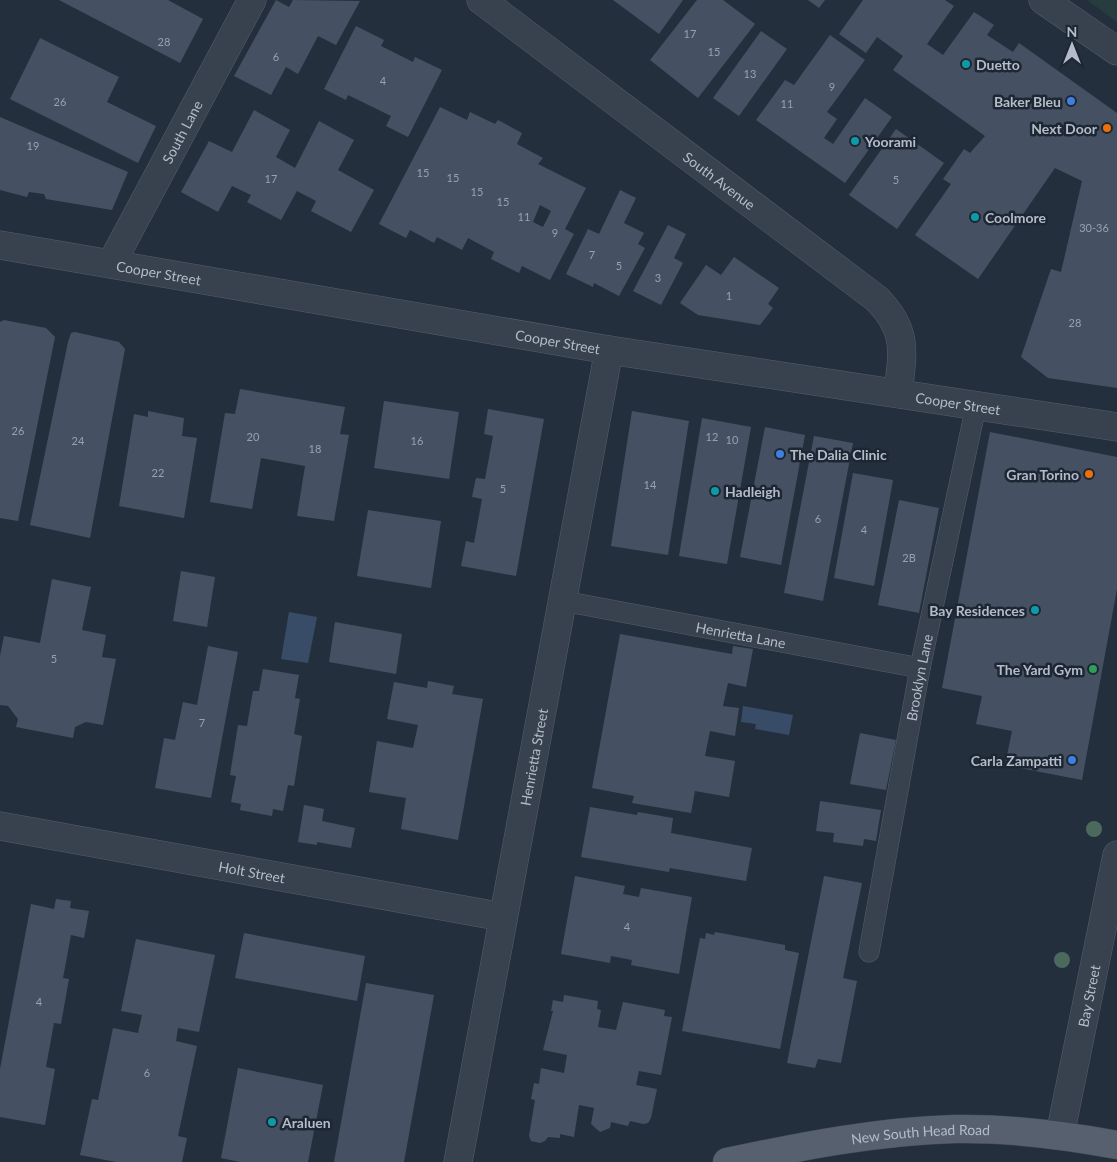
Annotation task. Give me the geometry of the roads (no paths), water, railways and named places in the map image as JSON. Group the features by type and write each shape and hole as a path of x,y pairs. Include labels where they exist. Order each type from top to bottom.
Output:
{"main road":[{"name":"New South Head Road","path":"727,1162 787,1149 878,1135 955,1129 1009,1130 1060,1135 1117,1145"}],"street":[{"name":"South Lane","path":"111,264 252,0"},
{"name":"South Avenue","path":"481,0 877,299 892,315 900,334 902,363 898,393"},
{"path":"1044,0 1117,51"},
{"name":"Cooper Street","path":"0,246 609,350 1117,428"},
{"name":"Henrietta Street","path":"458,1162 609,350"},
{"name":"Holt Street","path":"0,826 503,917"},
{"name":"Bay Street","path":"1060,1135 1117,855"}],"lane":[{"name":"Brooklyn Lane","path":"869,952 920,668 976,406"},
{"name":"Henrietta Lane","path":"563,601 920,668"}],"water":[{"path":"289,612 317,617 308,663 281,659"},
{"path":"743,706 793,715 789,735 755,729 756,724 741,722"}],"place":[{"name":"Duetto","path":"966,64"},
{"name":"Baker Bleu","path":"1071,101"},
{"name":"Next Door","path":"1107,128"},
{"name":"Yoorami","path":"855,141"},
{"name":"Coolmore","path":"975,217"},
{"name":"The Dalia Clinic","path":"780,454"},
{"name":"Gran Torino","path":"1089,474"},
{"name":"Hadleigh","path":"715,491"},
{"name":"Bay Residences","path":"1035,610"},
{"name":"The Yard Gym","path":"1093,669"},
{"name":"Carla Zampatti","path":"1072,760"},
{"name":"Araluen","path":"272,1122"}]}
